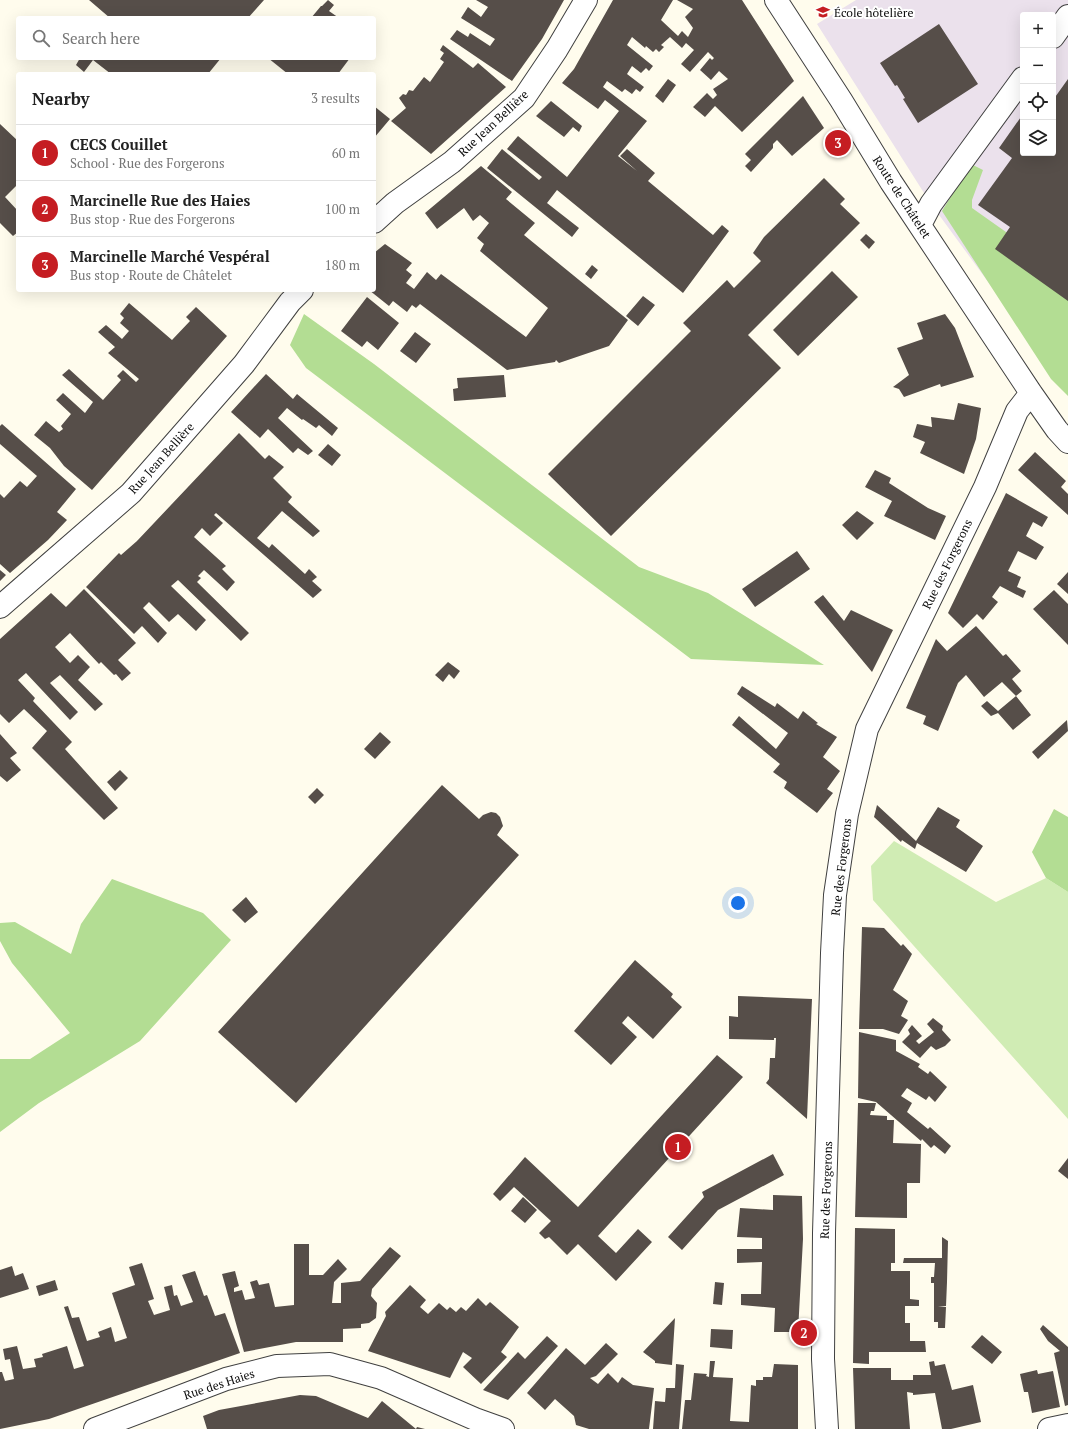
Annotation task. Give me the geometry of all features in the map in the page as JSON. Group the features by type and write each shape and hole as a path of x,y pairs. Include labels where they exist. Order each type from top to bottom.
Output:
{"street":[{"name":"Rue Jean Bellière","path":"376,220 396,203 452,162 524,98 557,49 586,0"},
{"name":"Route de Châtelet","path":"776,0 920,225 1031,393 1057,430 1068,442"},
{"path":"1056,33 1068,16"},
{"path":"920,225 931,204 1020,82"},
{"name":"Rue Jean Bellière","path":"0,607 131,493 244,364 290,302 300,292"},
{"name":"Rue des Forgerons","path":"827,1429 823,1359 824,1249 832,952 835,895 847,814 867,729 984,488 1017,411 1031,393"},
{"name":"Rue des Haies","path":"95,1429 226,1379 277,1366 330,1364 381,1378 475,1419 503,1429"},
{"path":"1049,1429 1068,1425"}],"shaded area":[{"path":"856,0 1068,0 1068,391 931,204 817,24"}],"green space":[{"path":"971,164 983,170 972,200 972,208 1068,276 1068,396 1051,379 942,211"},
{"path":"304,314 374,364 639,567 708,593 824,665 691,659 306,368 290,345"},
{"path":"1054,809 1068,817 1068,892 1046,878 1032,852"},
{"path":"894,841 996,902 1046,878 1068,892 1068,1119 873,900 871,866"},
{"path":"112,879 203,913 231,940 140,1041 39,1103 0,1132 0,1059 30,1059 70,1033 12,963 0,941 0,923 15,922 71,954 81,924"}],"building":[{"path":"89,0 264,0 250,16 108,16"},
{"path":"328,0 334,5 329,11 336,16 313,16"},
{"path":"476,0 564,0 542,39 512,81 450,39 457,30 468,37 470,33 490,46 495,39 461,18 468,7 481,17 488,7"},
{"path":"613,0 673,0 661,20 678,36 682,31 688,37 693,28 685,17 693,9 677,0 742,0 794,81 742,132 715,106 705,117 693,107 707,93 713,99 717,95 713,89 728,79 719,71 711,80 700,70 710,58 712,60 714,58 708,52 690,72 681,64 694,50 686,43 682,48 670,37 661,45 664,47 659,52 656,49 653,52 646,46 645,48 632,37 627,45 653,66 649,71 646,68 641,73 632,66 627,74 644,87 640,92 636,89 632,94 625,89 622,92 607,81 603,87 647,121 618,156 637,171 620,156 627,149 655,173 648,181 713,235 722,225 729,231 683,293 557,190 547,203 579,228 572,237 487,168 502,149 539,180 542,177 507,149 518,136 567,177 619,111 605,100 598,109 562,83 574,69"},
{"path":"939,24 978,84 918,123 903,99 905,98 897,85 895,86 880,63"},
{"path":"443,45 473,68 478,63 506,87 431,154 391,121 406,108 399,98 403,94 406,95 409,90 413,91 424,77 430,82 444,62 440,59 444,53 440,50"},
{"path":"79,60 93,60 84,72 76,65"},
{"path":"93,60 219,60 210,72 108,72"},
{"path":"270,60 348,60 340,72 286,72"},
{"path":"668,79 676,85 663,103 655,96"},
{"path":"1068,79 1068,301 995,249 1010,227 978,205 1012,158 999,148 1020,118 1020,156 1056,156 1056,96"},
{"path":"803,96 824,128 792,156 777,140 773,144 773,148 751,172 745,166 751,160 745,154"},
{"path":"551,101 582,126 579,132 573,127 564,137 536,116"},
{"path":"376,108 390,119 376,136"},
{"path":"0,124 16,139 16,186 5,197 16,209 16,234 13,236 0,223"},
{"path":"481,166 512,192 506,199 535,223 524,235 628,320 609,346 559,363 556,360 555,362 507,370 420,304 416,308 412,305 407,312 393,301 389,306 372,292 376,292 376,251 385,244 412,263 406,270 412,275 406,283 414,289 427,272 436,280 441,274 526,337 548,308 480,251 484,244 477,238 489,223 480,215 473,221 464,208 437,229 425,213"},
{"path":"824,178 845,199 840,204 860,223 748,335 781,368 611,536 548,474 691,331 683,323 727,280 734,288 761,261 753,253 764,237"},
{"path":"866,234 875,242 869,249 860,240"},
{"path":"592,265 598,270 591,279 585,274"},
{"path":"832,271 858,297 798,356 773,330"},
{"path":"643,296 655,305 638,326 626,316"},
{"path":"367,297 399,323 378,350 367,341 362,347 341,331"},
{"path":"129,303 172,340 190,321 186,317 196,307 227,336 92,490 64,466 50,448 34,435 46,421 59,432 63,429 61,426 71,414 56,400 63,393 85,413 93,402 62,375 69,369 103,400 121,380 117,376 123,370 136,382 139,379 108,353 115,347 98,332 106,325 122,339 129,331 120,323 124,318 120,314"},
{"path":"945,314 955,328 974,377 941,387 940,384 904,397 899,389 893,387 909,375 897,348 923,339 917,323"},
{"path":"415,332 431,344 416,363 400,351"},
{"path":"266,374 293,399 297,394 338,428 332,436 319,425 316,428 303,419 302,420 287,408 278,418 313,451 308,455 298,448 293,453 268,429 260,438 231,412"},
{"path":"504,375 506,397 454,401 453,389 458,388 457,378"},
{"path":"958,403 981,408 976,439 964,474 920,453 925,442 913,437 917,424 932,427 931,417 954,420"},
{"path":"2,424 76,489 57,512 67,520 48,540 10,573 0,564 0,494 4,498 20,481 27,487 37,476 0,444 0,426"},
{"path":"239,433 265,459 269,455 284,467 273,478 292,497 288,502 320,531 313,537 282,511 257,538 269,548 272,544 305,574 309,569 317,577 312,581 322,590 313,598 216,513 214,515 223,523 210,536 202,528 194,537 226,566 222,569 235,582 227,591 204,570 198,576 201,578 197,582 249,633 241,641 178,580 171,586 206,620 196,631 178,614 169,622 149,602 143,608 167,633 158,643 142,626 134,634 86,587 119,553 121,555 137,541"},
{"path":"328,444 341,455 332,466 318,455"},
{"path":"1035,452 1066,481 1061,487 1068,494 1068,515 1018,470"},
{"path":"875,470 891,478 889,483 928,508 946,516 935,540 884,516 892,501 865,487"},
{"path":"1006,493 1048,517 1042,527 1033,522 1026,536 1044,547 1036,560 1018,551 1008,571 1021,577 1017,587 1026,591 1023,598 1000,586 992,597 998,602 983,620 977,614 963,628 948,613"},
{"path":"857,511 874,523 857,540 842,525"},
{"path":"797,551 810,569 755,607 742,589"},
{"path":"0,570 6,575 0,581"},
{"path":"1068,572 1068,594 1057,584"},
{"path":"84,589 136,643 118,660 131,673 122,681 101,662 99,664 70,633 55,647 70,663 78,655 90,667 78,680 103,704 95,711 60,675 50,683 78,712 70,720 26,673 18,680 35,698 33,701 72,742 65,749 118,808 104,820 32,748 47,731 24,709 9,723 0,714 0,639 51,593 66,607"},
{"path":"1054,590 1068,604 1068,645 1033,609"},
{"path":"823,595 844,621 851,610 893,630 872,672 814,602"},
{"path":"976,626 1003,656 1006,654 1021,671 1012,679 1022,691 1016,696 1002,682 984,697 966,675 958,683 938,731 923,724 926,716 906,708 936,639 947,651"},
{"path":"448,662 460,671 454,679 449,674 443,682 435,675"},
{"path":"742,686 775,707 777,703 798,719 803,711 818,723 816,724 837,737 823,757 840,771 827,789 833,793 817,813 784,788 787,782 773,772 780,764 732,725 739,716 776,749 788,733 737,694"},
{"path":"1016,696 1031,715 1013,730 998,713 991,716 981,706 987,701 998,711"},
{"path":"1067,720 1068,731 1038,759 1032,752"},
{"path":"380,732 391,742 375,759 364,749"},
{"path":"0,734 17,753 10,758 21,770 7,782 0,776"},
{"path":"120,770 128,778 115,791 107,782"},
{"path":"442,785 479,819 483,815 491,812 496,813 500,817 503,826 497,835 519,855 296,1103 218,1032"},
{"path":"317,788 324,795 315,804 308,797"},
{"path":"877,805 916,841 938,807 960,820 956,827 983,846 966,872 917,843 915,849 902,840 901,842 874,817"},
{"path":"246,897 258,912 245,923 232,910"},
{"path":"862,927 884,928 901,946 903,944 912,954 893,990 908,1001 901,1016 908,1020 899,1034 883,1029 859,1029"},
{"path":"635,960 673,994 671,997 682,1007 653,1039 628,1016 622,1023 637,1037 611,1065 574,1031"},
{"path":"738,996 812,999 807,1119 766,1083 769,1079 770,1058 775,1058 776,1038 774,1038 774,1040 729,1039 729,1016 738,1017"},
{"path":"933,1018 943,1026 942,1030 951,1040 945,1046 936,1050 931,1046 920,1058 902,1042 910,1034 908,1030 912,1025 922,1036 916,1041 919,1044 934,1032 927,1024"},
{"path":"859,1032 896,1040 896,1051 920,1064 918,1067 928,1074 930,1071 947,1087 935,1102 929,1096 926,1100 907,1088 901,1096 912,1103 907,1112 928,1129 930,1127 951,1146 945,1154 934,1145 931,1148 922,1139 921,1141 876,1102 858,1098"},
{"path":"717,1055 743,1077 598,1236 616,1253 638,1229 652,1242 616,1281 578,1244 567,1255 549,1237 545,1239 539,1233 551,1221 514,1187 500,1201 493,1194 525,1157 578,1207"},
{"path":"858,1103 876,1103 874,1111 871,1111 870,1115 887,1116 887,1120 894,1120 893,1143 921,1144 920,1183 907,1183 907,1218 855,1217"},
{"path":"773,1154 784,1175 718,1210 682,1250 668,1237 704,1197 702,1192"},
{"path":"1068,1158 1068,1179 1058,1171"},
{"path":"773,1195 802,1196 803,1239 798,1332 774,1332 775,1308 741,1305 741,1294 761,1294 762,1262 737,1263 737,1249 762,1249 762,1238 737,1237 740,1208 773,1210"},
{"path":"523,1197 537,1210 525,1223 511,1211"},
{"path":"855,1228 895,1229 895,1263 891,1263 891,1271 910,1271 910,1299 919,1300 919,1306 905,1306 905,1323 910,1323 910,1341 925,1341 926,1352 869,1352 869,1364 853,1363"},
{"path":"942,1237 948,1241 946,1306 938,1306 946,1307 945,1328 938,1328 938,1322 934,1322 934,1283 931,1283 931,1277 934,1277 935,1263 903,1263 904,1258 942,1258"},
{"path":"294,1244 309,1244 309,1275 323,1275 338,1259 347,1269 334,1282 332,1303 341,1303 341,1283 360,1281 390,1247 401,1256 372,1289 371,1296 377,1303 376,1318 369,1323 361,1324 361,1328 343,1329 343,1342 296,1342 244,1352 222,1274 235,1271 239,1286 234,1288 234,1292 242,1290 245,1300 255,1298 250,1282 257,1280 259,1285 269,1283 275,1307 294,1305"},
{"path":"142,1263 154,1299 148,1301 154,1315 170,1310 164,1287 172,1285 174,1296 177,1295 181,1306 193,1302 182,1275 195,1271 204,1296 207,1295 215,1316 225,1313 240,1353 49,1419 0,1429 0,1372 2,1372 5,1381 14,1379 10,1359 5,1360 3,1349 17,1346 23,1369 36,1367 34,1359 43,1357 42,1354 67,1346 74,1369 84,1366 64,1307 68,1306 72,1318 79,1317 87,1341 100,1337 98,1332 111,1327 115,1342 127,1338 112,1293 135,1285 129,1267"},
{"path":"12,1266 15,1276 23,1273 29,1289 0,1298 0,1270"},
{"path":"55,1280 58,1290 39,1296 36,1286"},
{"path":"715,1282 724,1283 722,1305 713,1304"},
{"path":"410,1285 426,1300 420,1307 428,1314 439,1303 447,1310 450,1307 456,1312 461,1307 466,1311 478,1298 486,1306 490,1302 519,1327 501,1352 507,1357 481,1384 463,1367 472,1358 463,1352 450,1378 368,1351 386,1316 385,1312"},
{"path":"675,1318 672,1365 655,1363 655,1361 643,1352"},
{"path":"1043,1325 1068,1347 1068,1405 1065,1406 1054,1353 1060,1351 1048,1341 1040,1329"},
{"path":"711,1329 733,1330 732,1349 710,1347"},
{"path":"982,1335 1002,1352 992,1364 971,1347"},
{"path":"547,1336 558,1346 508,1400 483,1390 518,1352 525,1359"},
{"path":"606,1343 618,1354 596,1376 590,1378 598,1384 608,1373 618,1383 622,1377 633,1385 654,1388 649,1429 589,1429 576,1425 574,1416 555,1399 545,1410 527,1393 566,1348 585,1365"},
{"path":"710,1361 715,1361 713,1377 733,1378 730,1421 749,1422 751,1385 756,1386 756,1380 763,1380 763,1377 772,1377 774,1364 798,1365 798,1429 682,1429 685,1400 691,1400 694,1373 707,1374 706,1376 709,1377"},
{"path":"934,1361 935,1366 945,1364 952,1390 973,1385 981,1422 951,1429 942,1429 935,1393 913,1395 913,1393 907,1392 910,1429 855,1429 853,1368 891,1368 891,1380 913,1380 913,1375 931,1375 929,1362"},
{"path":"676,1364 684,1365 679,1429 653,1429 655,1401 665,1402 666,1388 675,1388"},
{"path":"1037,1370 1038,1374 1053,1371 1060,1407 1032,1413 1028,1392 1024,1392 1020,1374"},
{"path":"300,1395 316,1396 368,1418 382,1401 416,1429 207,1429 203,1416 219,1410"}],"place":[{"name":"École hôtelière","path":"823,12"},
{"name":"Marcinelle Marché Vespéral","path":"838,143"},
{"name":"CECS Couillet","path":"678,1147"},
{"name":"Marcinelle Rue des Haies","path":"804,1333"}]}
